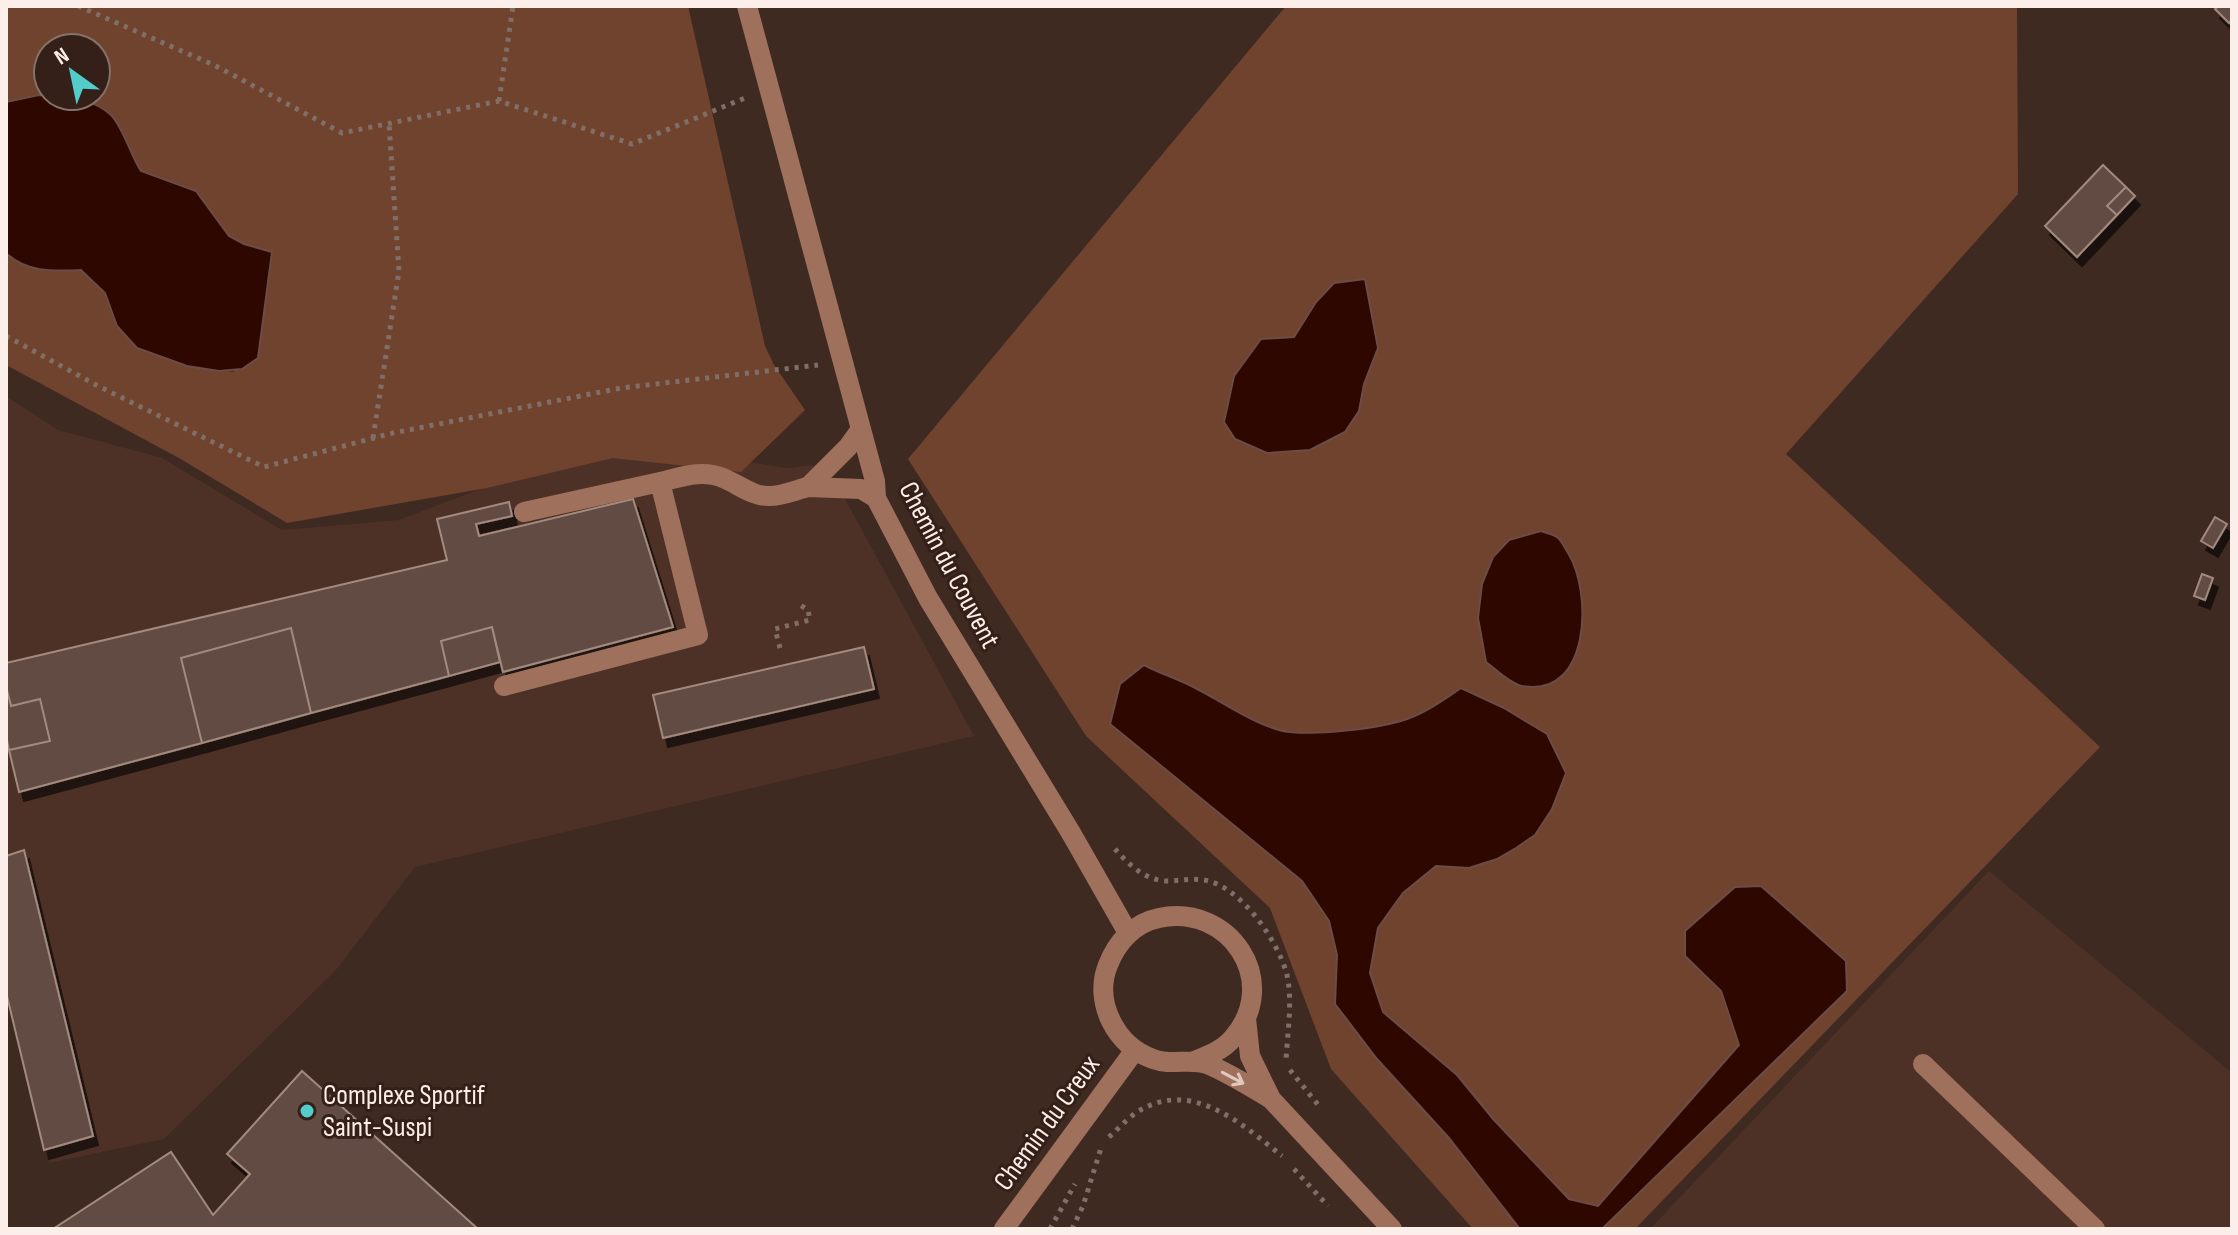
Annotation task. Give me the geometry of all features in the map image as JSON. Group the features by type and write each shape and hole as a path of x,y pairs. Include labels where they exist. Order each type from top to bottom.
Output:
{"street":[{"name":"Chemin du Couvent","path":"747,6 875,481 876,498 928,598 1128,933"},
{"path":"808,487 848,447 861,429"},
{"path":"524,512 695,474 722,477 769,497 808,487 861,489 876,498"},
{"path":"504,686 698,635 660,482"},
{"path":"1192,1062 1214,1054 1233,1039 1246,1018 1252,994 1249,969 1239,946 1221,928 1199,917 1174,915 1149,920 1128,933 1114,950 1105,971 1103,994 1108,1015 1119,1035 1135,1050 1153,1059 1205,1064 1271,1099"},
{"path":"1246,1018 1250,1056 1271,1099 1392,1229"},
{"name":"Chemin du Creux","path":"1004,1229 1135,1050"},
{"path":"1923,1064 2095,1229"}],"path":[{"path":"78,6 214,65 342,133 499,101 632,144 753,94"},
{"path":"499,101 513,6"},
{"path":"373,438 399,271 389,124"},
{"path":"6,336 100,387 264,467 373,438 621,388 843,363"},
{"path":"780,648 775,629 810,620 808,610 797,603"},
{"path":"1088,1163 1102,1143 1136,1113 1158,1102 1182,1100 1205,1103 1238,1121 1289,1162"},
{"path":"1072,1229 1083,1206 1102,1143"},
{"path":"1050,1229 1081,1173"}],"shaded area":[{"path":"6,6 688,6 765,346 774,365 805,410 741,472 613,458 487,488 287,523 179,458 6,365 6,253 32,267 81,270 105,293 118,327 137,348 187,366 234,372 272,252 229,236 196,191 141,171 112,116 105,112 112,112 112,32 32,32 32,96 6,102"},
{"path":"1286,6 2017,6 2018,194 1786,454 2100,747 1635,1229 1473,1229 1331,1069 1270,908 1086,736 908,459"},
{"path":"32,96 32,112 108,112 119,127 141,171 196,191 229,236 272,252 258,358 242,369 219,371 187,366 137,348 117,326 105,293 81,270 32,267 6,253 6,102"},
{"path":"1365,279 1378,348 1364,384 1359,411 1345,432 1310,450 1267,453 1235,439 1224,422 1234,376 1261,339 1294,337 1316,302 1334,283"},
{"path":"6,396 58,430 162,458 282,530 399,520 606,441 788,468 813,465 832,475 974,736 415,867 336,970 164,1139 49,1163 6,992"},
{"path":"1541,531 1559,539 1576,571 1581,592 1580,639 1573,660 1561,676 1545,686 1522,686 1486,662 1478,618 1482,584 1493,557 1509,540"},
{"path":"1144,665 1278,730 1316,733 1376,727 1425,711 1461,688 1504,708 1547,734 1566,773 1552,809 1535,835 1497,859 1469,868 1436,866 1403,893 1378,928 1370,973 1383,1012 1457,1075 1494,1120 1569,1199 1598,1206 1739,1045 1721,991 1685,956 1685,931 1735,887 1761,886 1846,961 1847,991 1602,1229 1520,1229 1449,1138 1377,1059 1335,1004 1337,955 1329,921 1302,881 1110,724 1120,684"},
{"path":"1989,871 2232,1073 2232,1229 1650,1229"}],"building":[{"path":"2232,6 2229,23 2215,9"},
{"path":"2103,165 2126,187 2107,206 2117,215 2077,257 2045,226"},
{"path":"2126,187 2135,196 2117,215 2107,206"},
{"path":"633,499 673,627 503,672 492,627 441,641 449,676 311,713 291,628 181,658 202,743 19,792 9,750 50,741 40,699 11,706 6,686 6,663 447,560 437,519 509,502 512,516 476,524 479,536"},
{"path":"2215,517 2227,524 2213,548 2201,541"},
{"path":"2202,574 2213,578 2205,600 2194,596"},
{"path":"492,627 500,662 449,676 441,641"},
{"path":"291,628 311,713 202,743 181,658"},
{"path":"864,647 874,689 663,738 653,695"},
{"path":"6,686 11,706 40,699 50,741 9,750"},
{"path":"24,850 93,1136 44,1150 6,992 6,856"},
{"name":"Complexe Sportif Saint-Suspi","path":"302,1071 478,1229 53,1229 171,1152 213,1215 250,1174 227,1154"}],"place":[{"name":"Complexe Sportif Saint-Suspi","path":"307,1111"}]}
